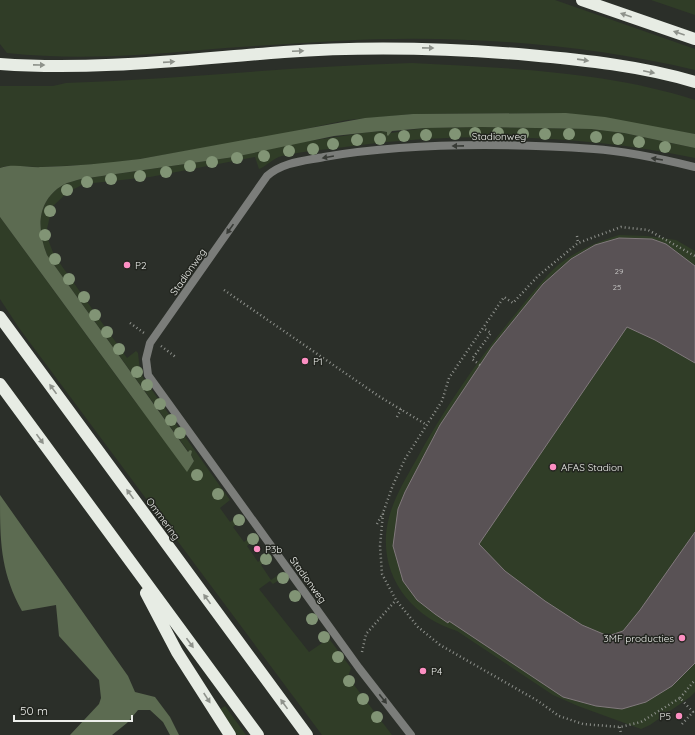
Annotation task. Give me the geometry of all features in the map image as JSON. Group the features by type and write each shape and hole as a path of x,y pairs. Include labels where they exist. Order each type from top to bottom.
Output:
{"highway":[{"path":"582,0 695,39"},
{"path":"0,64 80,65 147,63 284,52 370,48 444,48 554,57 612,64 695,82"},
{"name":"Ommering","path":"0,317 307,735"},
{"path":"0,384 258,735"},
{"path":"125,555 177,652 230,735"}],"lane":[{"name":"Stadionweg","path":"410,735 359,668 148,375 146,359 150,344 268,176 277,168 294,162 351,153 434,147 518,145 595,149 695,167"}],"path":[{"path":"695,256 648,230 621,227 578,243 538,276 513,303 504,297 449,378 442,401 405,459 393,485 384,513 380,546 382,574 396,600 418,627 440,645 478,666 559,716 583,724 620,726 641,722 680,698 695,680"},
{"path":"577,236 578,243"},
{"path":"224,290 380,397 427,425"},
{"path":"480,365 472,359 491,333 483,328"},
{"path":"397,417 401,409"},
{"path":"377,524 384,513"},
{"path":"359,668 366,634 396,600"},
{"path":"680,698 693,712"},
{"path":"682,724 695,709"},
{"path":"620,726 621,735"}],"shaded area":[{"path":"0,0 555,0 695,49 695,70 607,53 562,47 471,40 381,39 235,47 152,54 80,57 7,53 0,44"},
{"path":"651,0 695,0 695,15"},
{"path":"412,63 555,72 661,90 695,100 695,134 566,113 413,114 347,120 277,135 104,164 41,167 6,166 0,168 0,86 53,86 66,83"},
{"path":"566,113 605,117 695,134 695,148 624,133 591,129 480,127 425,128 392,131 388,136 387,132 381,131 334,136 234,157 81,179 65,184 54,192 43,208 41,217 41,236 47,255 188,452 190,450 192,451 191,455 194,461 187,472 0,217 0,168 5,167 67,166 140,159 365,118 413,114"},
{"path":"480,127 591,129 624,133 695,148 695,158 652,150 565,140 477,137 389,142 290,154 276,158 259,169 255,157 150,177 84,184 68,192 52,207 47,229 49,242 54,255 127,358 136,351 138,353 140,371 144,379 230,500 220,508 230,522 240,515 244,519 233,527 244,542 254,534 257,538 247,546 258,562 269,554 271,558 261,565 271,580 281,573 284,577 273,584 270,581 259,589 309,652 328,639 330,640 351,668 348,677 392,735 322,735 19,328 0,299 0,217 134,400 188,469 194,461 193,458 47,255 41,236 41,217 43,208 48,199 54,192 65,184 81,179 234,157 296,143 381,131 391,133 425,128"},
{"name":"AFAS Stadion","path":"619,235 647,236 676,240 695,251 695,692 650,725 641,729 578,706 553,695 457,631 441,625 427,617 404,595 390,568 386,552 387,525 401,488 426,442 463,384 489,347 536,288 557,266 586,248"},
{"path":"0,495 128,676 135,692 155,697 170,717 179,735 170,735 163,722 150,710 138,710 127,723 112,735 70,735 99,704 101,698 99,680 59,636 56,605 22,611 5,569 1,541"},
{"path":"225,706 246,735 237,735 220,709"}],"building":[{"path":"619,238 652,239 666,244 695,266 695,363 655,340 627,327 479,544 505,571 545,601 582,625 608,636 623,631 640,610 695,532 695,663 672,686 646,702 622,709 596,706 563,697 449,621 448,623 435,614 417,600 403,581 393,546 398,509 405,492 440,425 492,347 543,284 571,259 595,245"}],"place":[{"name":"P2","path":"127,265"},
{"name":"P1","path":"305,361"},
{"name":"AFAS Stadion","path":"553,467"},
{"name":"P3b","path":"257,549"},
{"name":"3MF producties","path":"682,638"},
{"name":"P4","path":"423,671"},
{"name":"P5","path":"679,716"}]}
